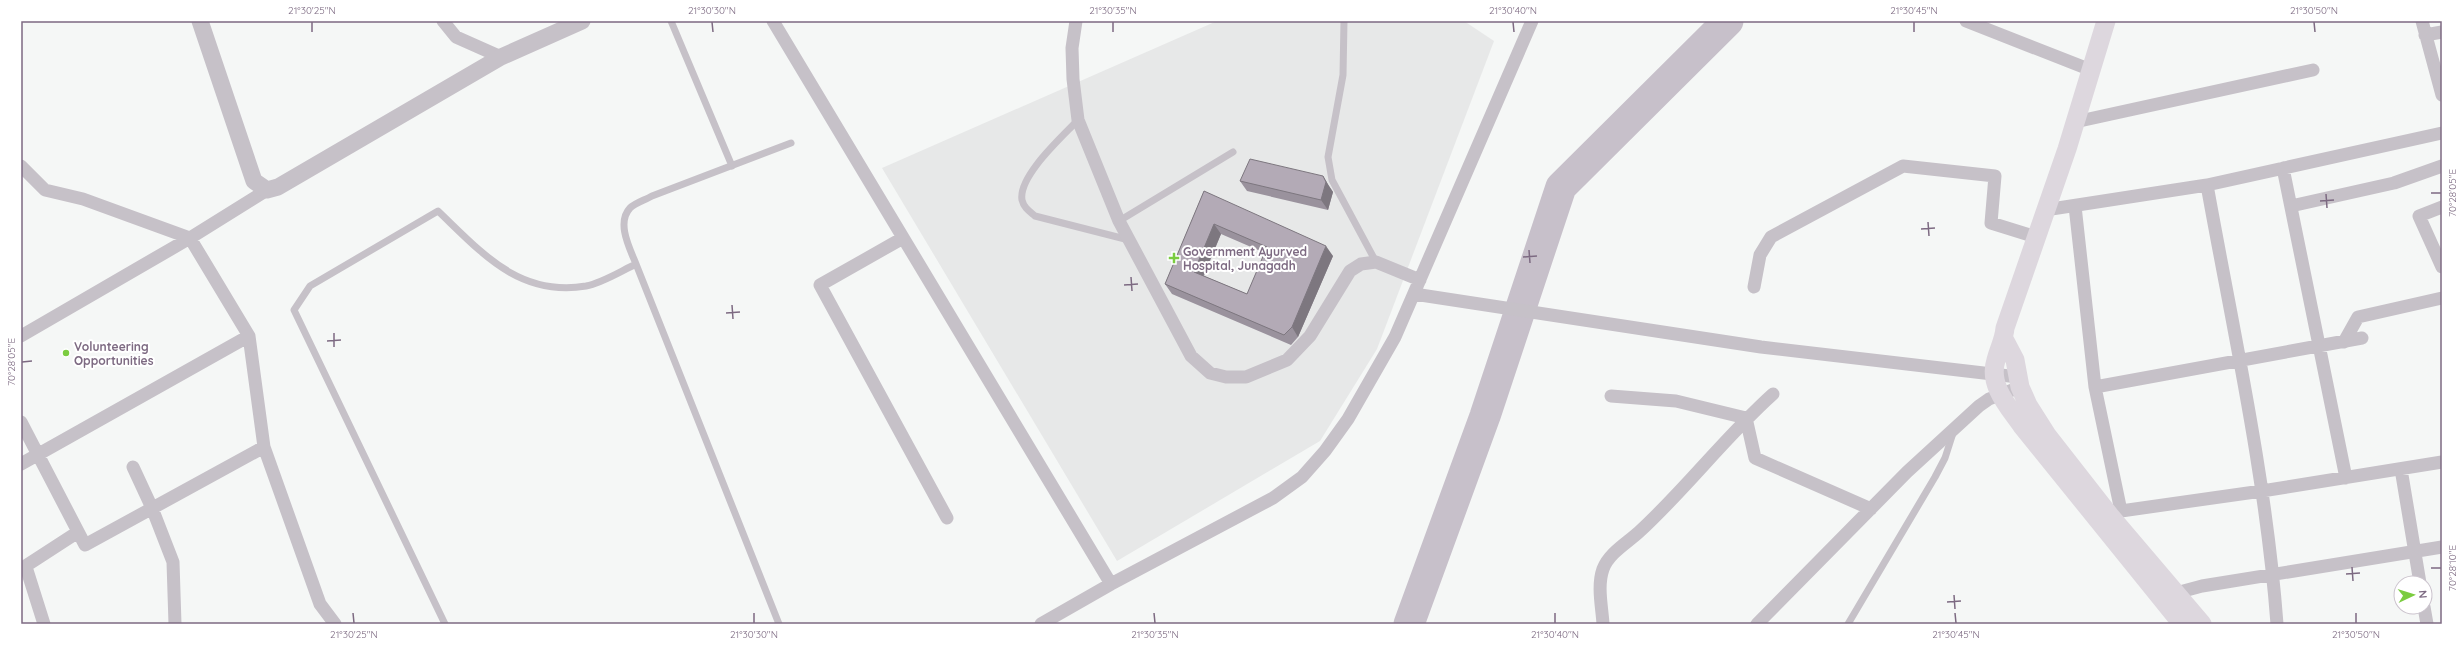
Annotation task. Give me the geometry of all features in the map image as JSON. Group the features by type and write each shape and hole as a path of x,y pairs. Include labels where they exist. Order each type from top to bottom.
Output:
{"main road":[{"path":"2106,21 2075,122 2005,328 2004,340 1996,359 1993,373 2000,394 2022,426 2110,517 2202,624"},
{"path":"2004,340 2015,360 2019,382 2028,405 2047,435 2110,517 2182,624"}],"street":[{"path":"200,21 254,182 267,190"},
{"path":"443,21 456,37 501,57"},
{"path":"21,336 190,238 267,190 278,187 501,57 582,21"},
{"path":"773,21 1111,584"},
{"path":"1076,21 1072,56 1078,120 1119,221 1191,356 1210,373 1226,377 1246,377 1287,360 1310,336 1350,271 1361,264 1376,262 1420,280"},
{"path":"1041,624 1111,584 1274,498 1302,477 1325,451 1348,419 1395,337 1532,21"},
{"path":"1966,21 1986,25 2091,70"},
{"path":"2422,21 2442,95"},
{"path":"2425,35 2442,32"},
{"path":"2075,122 2313,70"},
{"path":"2045,210 2207,185 2442,133"},
{"path":"21,166 44,190 83,199 190,238 249,336 264,447 320,604 335,624"},
{"path":"1754,287 1760,255 1771,237 1903,166 1996,176 1991,223 2036,237"},
{"path":"2291,206 2394,183 2442,166"},
{"path":"2283,168 2346,478"},
{"path":"2207,185 2262,491 2273,574 2277,624"},
{"path":"2075,206 2110,517 2442,462"},
{"path":"2442,208 2419,216 2442,267"},
{"path":"903,238 820,285 947,518"},
{"path":"1414,294 1761,346 1993,373 2019,382"},
{"path":"2344,342 2358,317 2442,298"},
{"path":"21,464 249,336"},
{"path":"2095,387 2239,362 2362,338"},
{"path":"1757,624 1871,509 1954,429 1979,406 2019,382"},
{"path":"1602,624 1600,587 1603,569 1611,556 1670,503 1746,418 1773,394"},
{"path":"1611,396 1676,401 1746,418"},
{"path":"1746,418 1755,458 1871,509"},
{"path":"21,422 85,545 264,447"},
{"path":"133,467 152,508 173,562 175,624"},
{"path":"2401,469 2419,575"},
{"path":"44,624 23,568 78,532"},
{"path":"2176,593 2202,586 2442,547"}],"lane":[{"path":"671,21 732,166"},
{"path":"1344,21 1343,75 1328,157 1329,170 1332,180 1376,262"},
{"path":"1078,120 1037,164 1029,177 1023,188 1022,199 1026,209 1035,216 1129,240"},
{"path":"779,624 625,236 625,217 630,208 652,196 791,143"},
{"path":"1119,221 1233,152"},
{"path":"445,624 294,310 310,286 438,211 498,266 524,280 547,287 587,286 636,264"},
{"path":"1848,624 1936,476 1945,458 1954,429"}],"shaded area":[{"name":"Government Ayurved Hospital, Junagadh","path":"1217,21 1464,21 1494,41 1377,349 1320,441 1117,561 882,168"}],"building":[{"path":"1250,159 1323,176 1326,182 1321,200 1240,181"},
{"path":"1204,191 1326,246 1292,327 1284,335 1165,284","holes":["1214,224 1267,247 1247,294 1194,272"]}],"waterway":[{"path":"1409,624 1485,416 1561,187 1728,21"}],"place":[{"name":"Government Ayurved Hospital, Junagadh","path":"1174,258"},
{"name":"Volunteering Opportunities","path":"66,353"}]}
